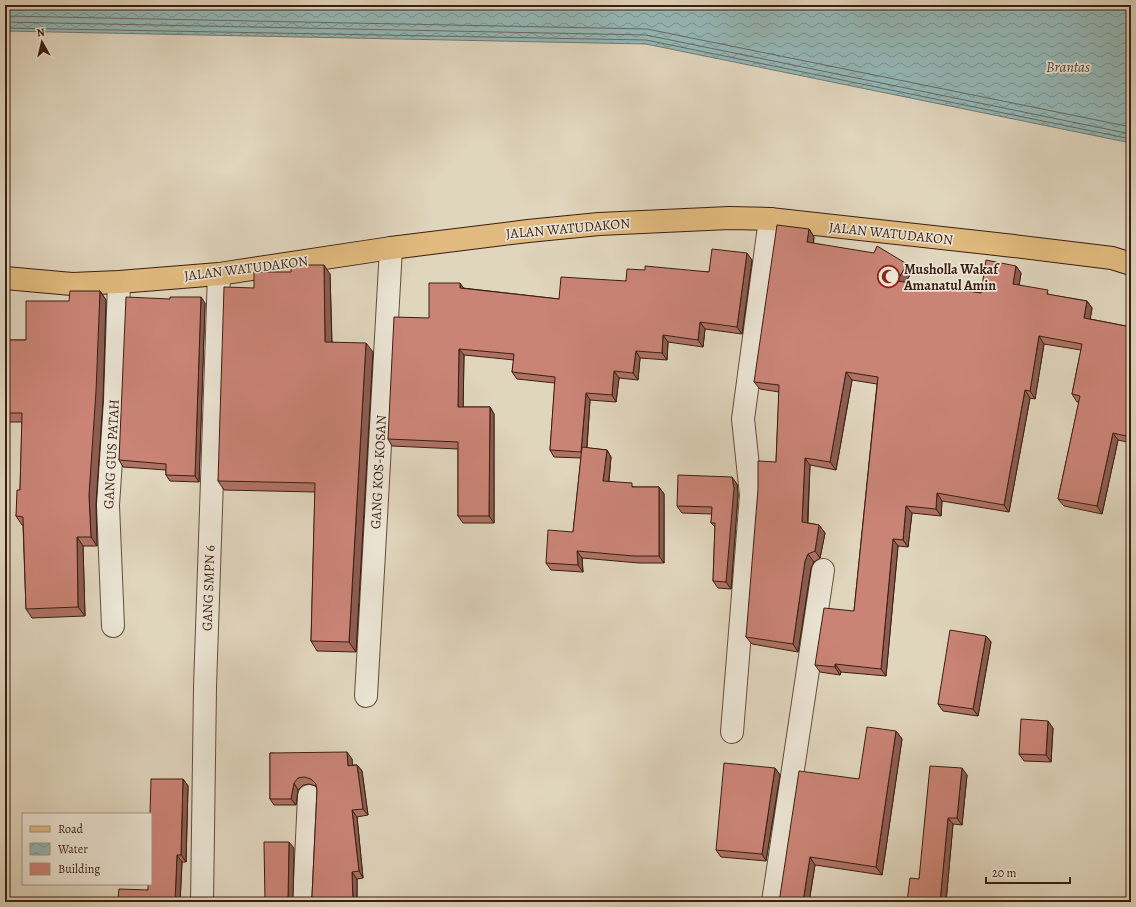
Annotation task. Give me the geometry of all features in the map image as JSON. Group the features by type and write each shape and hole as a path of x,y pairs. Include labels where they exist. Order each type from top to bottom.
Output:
{"main road":[{"name":"JALAN WATUDAKON","path":"5,278 72,284 120,282 219,274 391,248 600,224 729,218 770,219 1097,257 1131,264"}],"street":[{"path":"732,732 751,494 743,419 770,219"},
{"name":"GANG KOS-KOSAN","path":"366,696 391,248"},
{"name":"GANG SMPN 6","path":"202,902 205,687 219,274"},
{"name":"GANG GUS PATAH","path":"113,626 108,505 120,282"},
{"path":"773,902 823,570"},
{"path":"304,902 309,796"}],"water":[{"name":"Brantas","path":"5,5 1131,5 1131,143 646,44 5,31"}],"building":[{"path":"777,225 809,229 807,242 874,253 877,246 907,264 897,281 981,293 986,260 1016,266 1013,284 1048,290 1047,294 1087,301 1084,318 1131,327 1131,412 1126,436 1113,433 1097,506 1058,499 1080,396 1072,394 1082,344 1039,336 1030,391 1025,390 1004,505 937,493 936,509 906,506 903,540 893,539 881,669 835,664 835,667 815,665 824,608 854,611 878,377 846,372 830,462 805,458 802,522 819,525 815,551 808,554 805,561 793,644 746,637 758,489 758,461 776,462 779,385 754,382"},
{"path":"712,249 747,253 737,327 700,322 698,340 663,335 662,353 636,351 633,373 614,371 612,395 586,393 581,452 550,450 555,377 512,372 514,354 459,349 458,407 490,407 489,516 458,516 458,442 388,439 394,317 429,318 429,283 460,283 460,288 559,299 561,277 626,281 627,269 645,270 645,266 709,272"},
{"path":"291,265 324,265 325,342 366,343 349,642 311,641 315,483 218,481 224,287 254,288 254,272 291,272"},
{"path":"70,291 100,291 96,391 89,495 91,537 77,537 78,607 26,609 23,517 16,516 17,490 20,490 22,413 5,413 5,340 26,340 26,301 69,301"},
{"path":"126,297 170,299 170,297 201,297 195,476 166,475 166,464 119,460"},
{"path":"582,447 607,450 603,481 632,483 632,487 659,487 659,556 634,556 577,551 578,565 546,563 548,530 573,532"},
{"path":"678,475 732,477 734,488 726,582 713,581 715,523 711,523 712,507 677,506"},
{"path":"950,630 986,636 973,709 938,704"},
{"path":"1021,719 1048,721 1046,755 1019,754"},
{"path":"867,727 896,731 876,867 810,857 803,902 777,902 780,896 799,771 859,779"},
{"path":"347,752 348,766 357,765 363,809 352,810 359,871 352,872 353,902 310,902 312,896 317,790 316,784 311,779 304,777 298,778 294,783 291,799 270,799 270,753"},
{"path":"724,763 775,768 762,854 716,850"},
{"path":"930,766 962,768 957,818 948,818 940,902 907,902 910,878 919,879"},
{"path":"151,779 183,779 181,855 177,855 175,902 83,902 83,900 118,899 119,889 148,890 148,885 152,885 152,813 150,813"},
{"path":"264,842 289,842 289,902 265,902"},
{"path":"715,900 731,902 715,902"}],"place":[{"name":"Musholla Wakaf Amanatul Amin","path":"889,277"}]}
